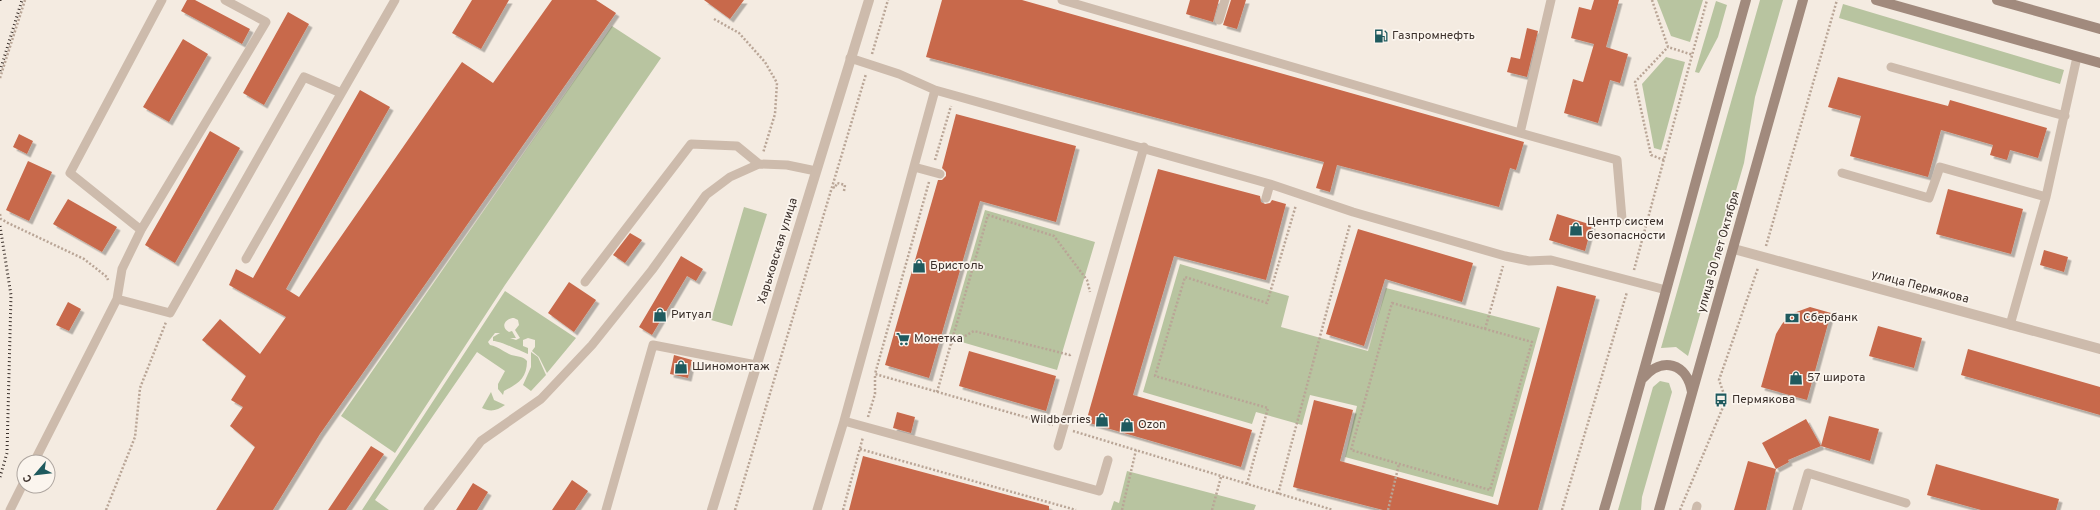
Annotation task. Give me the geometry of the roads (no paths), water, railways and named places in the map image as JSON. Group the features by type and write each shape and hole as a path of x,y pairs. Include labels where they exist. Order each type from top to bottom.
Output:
{"main road":[{"path":"1604,510 1643,378 1746,0"},
{"name":"улица 50 лет Октября","path":"1659,510 1734,249 1803,0"},
{"path":"1876,0 2100,63"},
{"path":"1999,0 2100,29"},
{"path":"1643,378 1651,369 1662,364 1674,366 1684,372 1690,383 1692,394"}],"street":[{"name":"Харьковская улица","path":"712,510 869,0"},
{"name":"улица Пермякова","path":"1734,249 2100,349"}],"lane":[{"path":"141,230 70,173 162,0"},
{"path":"38,454 117,300 122,268 141,230 266,22 225,0"},
{"path":"246,259 395,0"},
{"path":"1062,0 1617,160 1622,219"},
{"path":"1219,20 1225,0"},
{"path":"1520,133 1551,0"},
{"path":"2010,325 2046,197 2077,57"},
{"path":"850,58 935,90 1270,184 1353,212 1506,256 1529,261 1551,260 1666,290"},
{"path":"1891,67 2065,116"},
{"path":"117,300 170,313 304,78 341,93"},
{"path":"817,510 844,421 935,90"},
{"path":"585,282 691,144 737,146 759,164"},
{"path":"1058,446 1144,148"},
{"path":"428,510 481,441 541,399 592,345 652,270 706,195 730,177 759,164 787,165 816,171"},
{"path":"914,167 936,173"},
{"path":"1842,173 1930,198 1940,167 2046,197"},
{"path":"1266,198 1270,184"},
{"path":"606,510 654,345 756,365"},
{"path":"844,421 1099,491 1108,460"},
{"path":"1797,510 1808,473 1906,503"},
{"path":"10,510 18,494"}],"railway":[{"path":"0,71 22,0"},
{"path":"0,226 11,295 7,453 0,477"}],"place":[{"name":"Газпромнефть","path":"1381,36"},
{"name":"Центр систем безопасности","path":"1576,229"},
{"name":"Бристоль","path":"919,266"},
{"name":"Ритуал","path":"660,315"},
{"name":"Сбербанк","path":"1792,318"},
{"name":"Монетка","path":"903,339"},
{"name":"Шиномонтаж","path":"681,367"},
{"name":"57 широта","path":"1796,378"},
{"name":"Пермякова","path":"1721,400"},
{"name":"Wildberries","path":"1102,420"},
{"name":"Ozon","path":"1127,425"}]}
